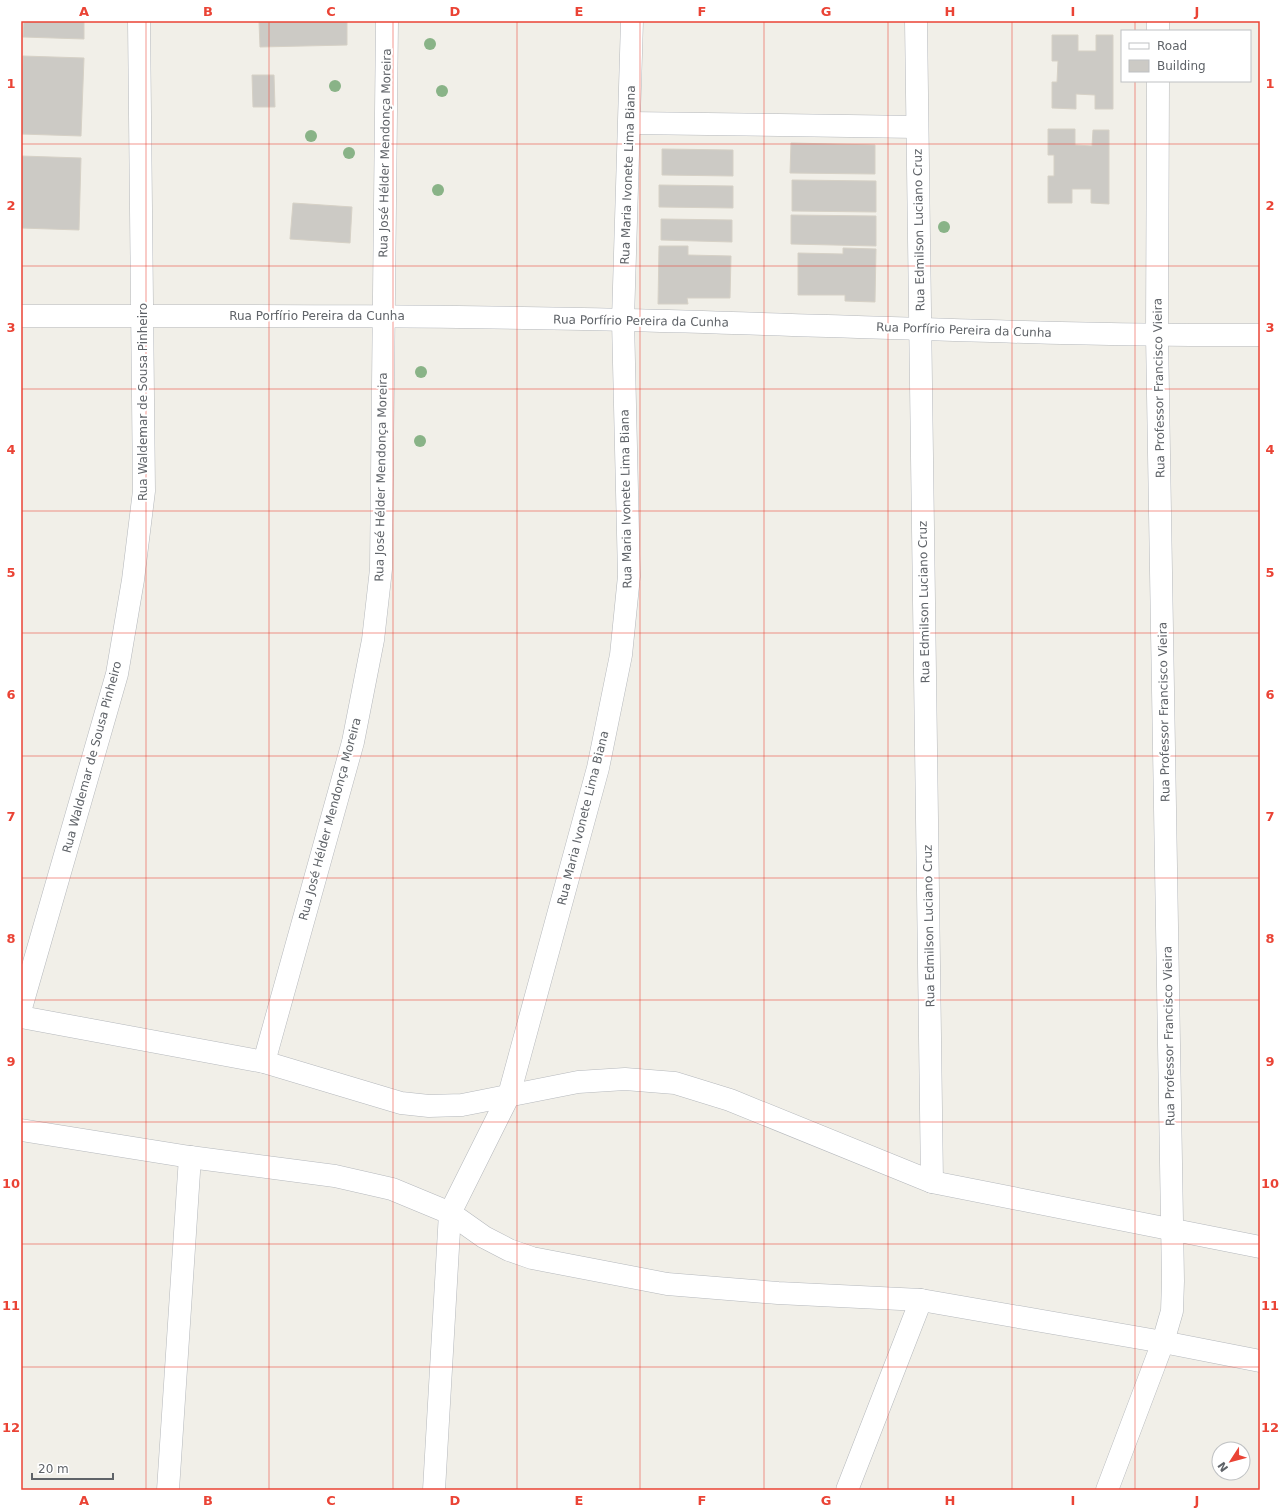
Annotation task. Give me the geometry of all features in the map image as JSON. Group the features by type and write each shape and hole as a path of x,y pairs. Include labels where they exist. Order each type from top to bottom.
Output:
{"street":[{"name":"Rua Waldemar de Sousa Pinheiro","path":"21,1008 118,667 133,580 144,491 144,316 139,21"},
{"name":"Rua José Hélder Mendonça Moreira","path":"264,1062 353,742 373,640 381,569 387,21"},
{"name":"Rua Maria Ivonete Lima Biana","path":"450,1213 509,1095 598,768 621,655 629,576 623,320 632,21"},
{"name":"Rua Edmilson Luciano Cruz","path":"916,21 932,1182"},
{"name":"Rua Professor Francisco Vieira","path":"1106,1490 1164,1342 1172,1311 1173,1281 1157,335 1158,82"},
{"path":"630,123 917,127"},
{"name":"Rua Porfírio Pereira da Cunha","path":"21,316 384,315 1157,335 1260,335"},
{"path":"21,1017 264,1062 401,1103 429,1106 462,1105 578,1082 625,1079 675,1083 730,1100 932,1182 1172,1231 1260,1247"},
{"path":"21,1130 190,1157 335,1176 392,1189 450,1213 484,1237 509,1250 532,1258 668,1284 778,1293 921,1300 1164,1342 1260,1361"},
{"path":"168,1490 190,1157"},
{"path":"434,1490 450,1213"},
{"path":"847,1490 921,1300"}],"building":[{"path":"24,21 84,21 84,39 23,37"},
{"path":"347,21 347,45 260,47 259,22"},
{"path":"1052,35 1078,35 1078,51 1096,51 1096,35 1113,35 1113,109 1095,109 1095,95 1076,94 1076,109 1052,108 1052,82 1057,82 1058,61 1052,61"},
{"path":"23,56 84,58 81,136 21,134"},
{"path":"252,75 274,75 275,107 253,107"},
{"path":"1048,129 1075,129 1075,145 1092,146 1093,130 1109,130 1109,204 1091,203 1091,189 1072,189 1072,203 1048,203 1048,176 1054,176 1054,155 1048,155"},
{"path":"791,143 875,145 875,174 790,173"},
{"path":"662,149 733,150 733,176 662,175"},
{"path":"21,156 81,158 79,230 21,228"},
{"path":"792,180 876,181 876,212 792,211"},
{"path":"659,185 733,186 733,208 659,207"},
{"path":"293,203 352,207 350,243 290,239"},
{"path":"791,215 876,216 876,246 791,244"},
{"path":"661,219 732,220 732,242 661,240"},
{"path":"659,246 688,246 688,255 731,256 730,298 687,298 688,304 658,304"},
{"path":"843,248 876,249 875,302 845,301 845,295 798,295 798,253 843,254"}]}
